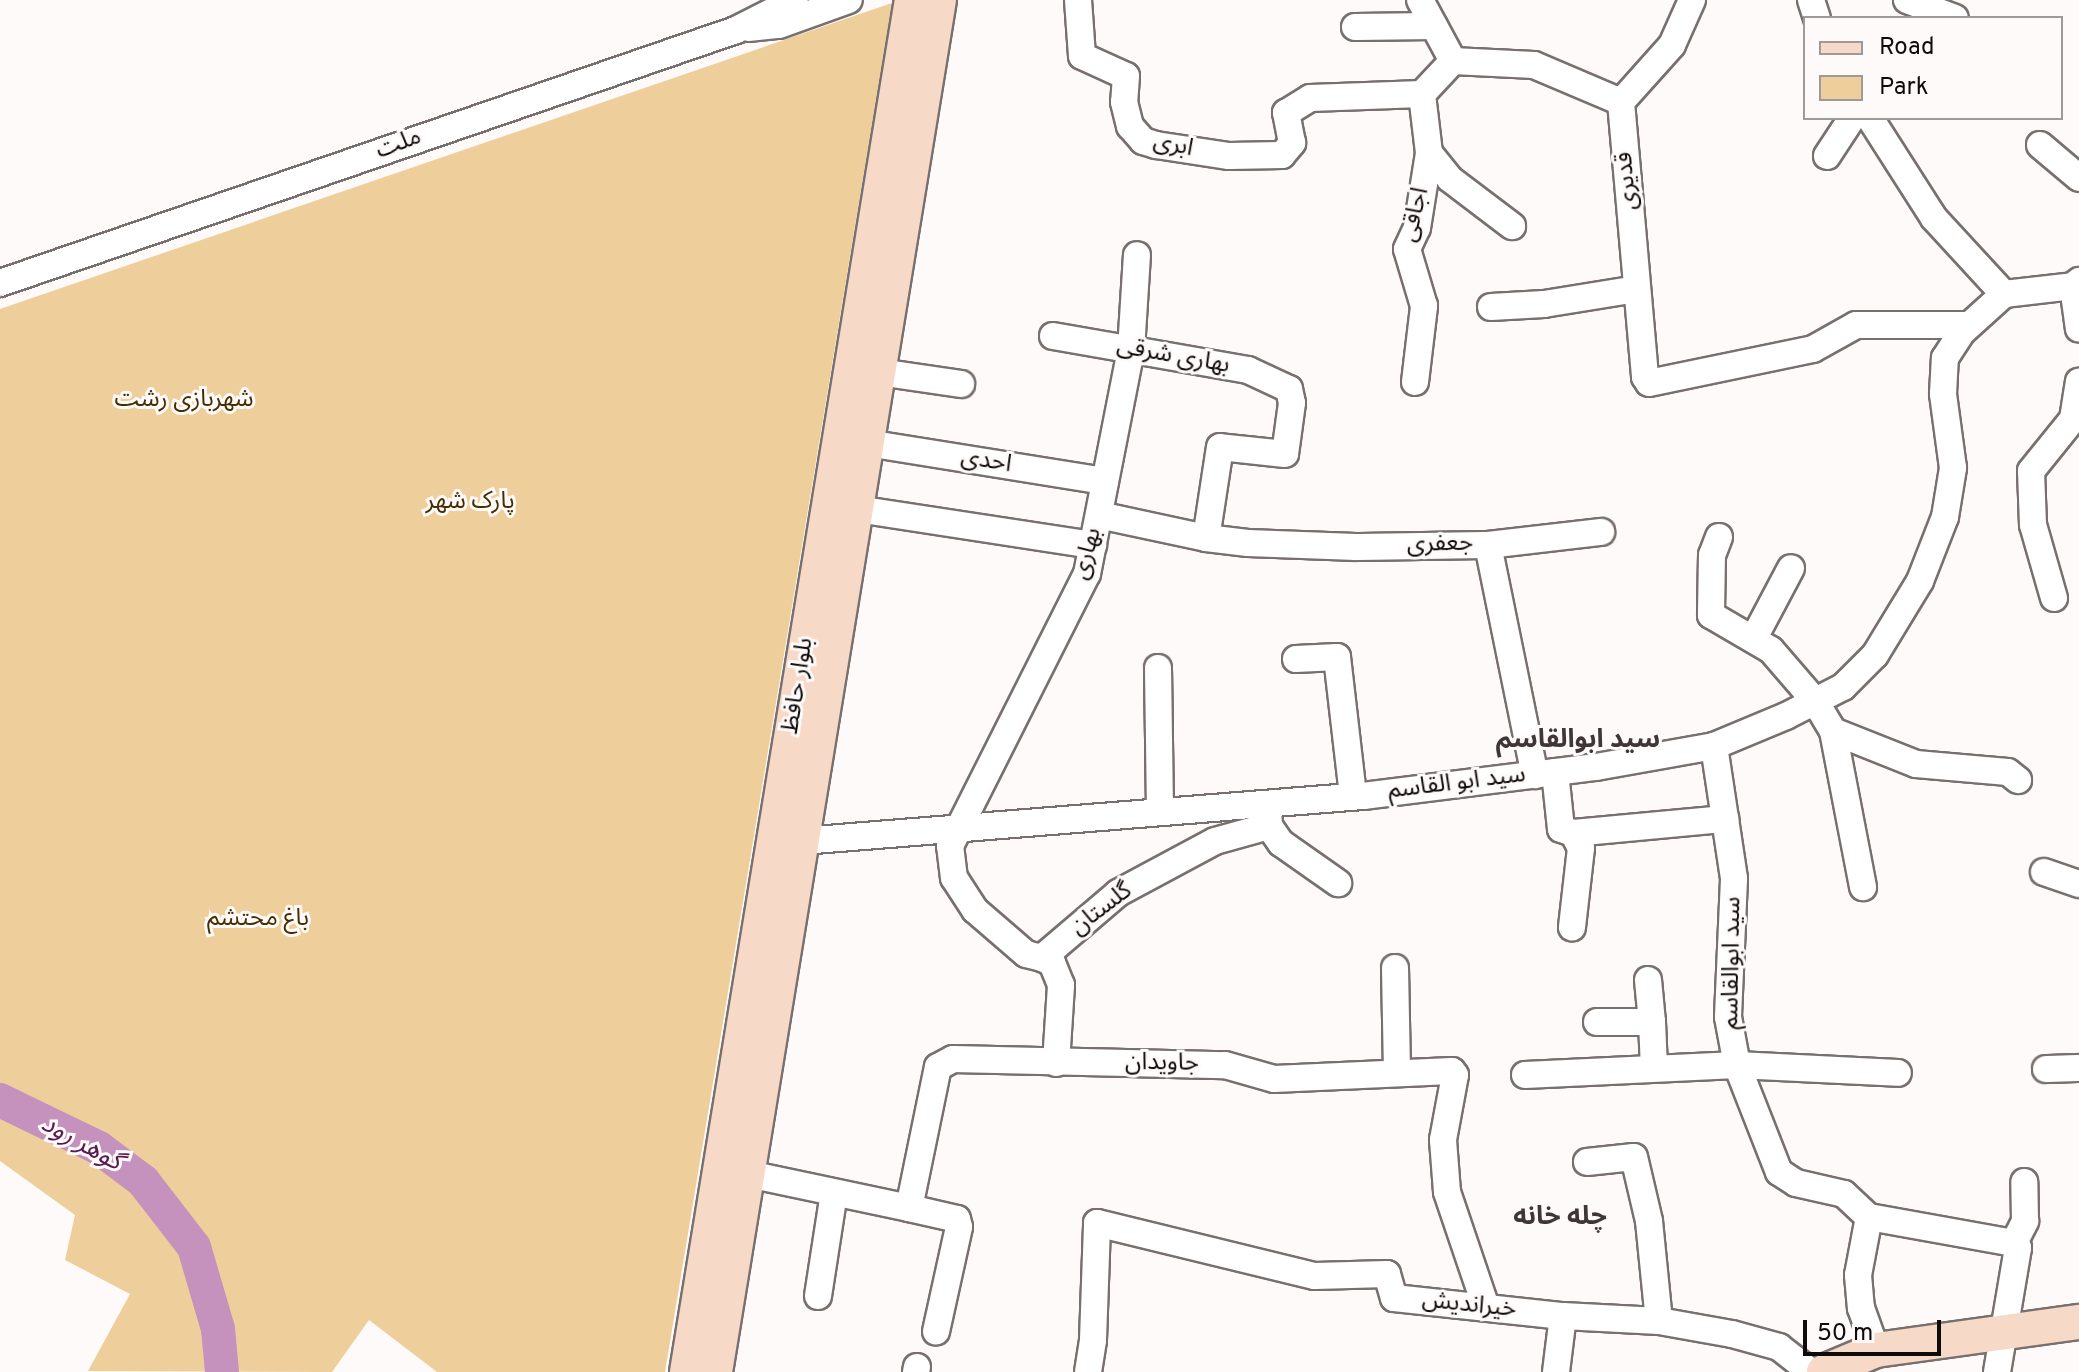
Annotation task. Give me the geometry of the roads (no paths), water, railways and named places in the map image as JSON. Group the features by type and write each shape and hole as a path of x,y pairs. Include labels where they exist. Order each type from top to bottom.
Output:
{"main road":[{"name":"بلوار حافظ","path":"687,1372 788,840 857,509 879,372 872,330 912,0"},
{"name":"بلوار حافظ","path":"715,1372 748,1174 788,840 872,330 939,0"},
{"path":"1824,1372 1876,1350 2079,1322"}],"street":[{"name":"ملت","path":"0,283 736,30 795,0"},
{"path":"736,30 779,25 849,0"},
{"name":"ابری","path":"1078,0 1082,56 1126,76 1124,102 1130,126 1143,141 1229,156 1282,155 1292,143 1286,113 1310,98 1422,94"},
{"path":"1420,0 1453,61"},
{"path":"1422,94 1453,61 1534,65 1621,102 1672,45 1692,0"},
{"path":"1907,0 1950,16"},
{"path":"1355,27 1434,26"},
{"name":"اجاقی","path":"1415,382 1424,306 1407,249 1417,228 1429,153 1422,94"},
{"name":"قدیری","path":"1621,102 1645,377 1649,383 1813,349 1856,325 1969,325"},
{"path":"1827,156 1851,120"},
{"path":"1871,120 1934,218 2004,294 2076,284 2079,329"},
{"path":"2040,145 2079,178"},
{"path":"1429,153 1450,179 1512,226"},
{"name":"بهاری","path":"1042,958 1026,954 975,910 954,878 950,846 1087,574 1131,350 1137,255"},
{"path":"1491,307 1544,304 1637,289"},
{"name":"سید ابو القاسم","path":"788,840 1160,812 1268,815 1353,796 1545,774 1714,746 1815,701 1843,687 1875,655 1920,581 1945,517 1953,468 1943,394 1945,358 1969,325 2004,294"},
{"name":"بهاری شرقی","path":"1053,336 1248,370 1289,389 1292,403 1285,454 1220,447 1206,538"},
{"path":"879,372 961,384"},
{"path":"2054,598 2033,525 2031,471 2072,426 2079,381"},
{"name":"احدی","path":"867,443 1105,481"},
{"path":"857,509 1093,545"},
{"name":"جعفری","path":"1099,515 1206,538 1248,543 1356,547 1488,545 1561,829 1573,833"},
{"path":"1488,545 1601,532"},
{"path":"1719,537 1712,555 1711,615 1771,650 1815,701 1833,731 1863,887"},
{"path":"1754,638 1791,568"},
{"path":"1296,659 1337,657 1353,796"},
{"path":"1158,668 1160,812"},
{"path":"1833,731 1916,764 2008,772 2018,780"},
{"name":"سید ابوالقاسم","path":"1714,746 1734,879 1728,1017 1737,1065 1779,1172 1796,1183 1844,1194 1869,1217"},
{"path":"1268,815 1281,843 1338,883"},
{"name":"گلستان","path":"1042,958 1118,893 1268,815"},
{"path":"1572,927 1581,848 1573,833 1725,819"},
{"path":"2044,872 2079,884"},
{"path":"1042,958 1052,963 1061,985 1056,1063"},
{"path":"1395,968 1397,1073"},
{"path":"1648,980 1654,1068"},
{"path":"1597,1022 1652,1022"},
{"name":"جاویدان","path":"909,1208 938,1067 953,1059 1225,1065 1274,1079 1452,1071 1455,1075 1443,1140 1447,1192 1486,1307"},
{"path":"1525,1075 1737,1065 1898,1073"},
{"path":"2046,1069 2079,1068"},
{"path":"1587,1162 1634,1157 1649,1221 1659,1321"},
{"path":"748,1174 957,1219 959,1227 936,1332"},
{"path":"2014,1243 2025,1221 2024,1182"},
{"path":"818,1296 834,1193"},
{"path":"1876,1350 1861,1308 1858,1275 1869,1217 2014,1243 2018,1248 1997,1372"},
{"name":"خیراندیش","path":"1088,1372 1093,1340 1097,1223 1315,1276 1387,1274 1394,1298 1563,1316 1659,1321 1732,1334 1779,1347 1811,1372"},
{"path":"1556,1372 1563,1316"}],"waterway":[{"name":"گوهر رود","path":"0,1100 99,1148 143,1181 194,1247 218,1329 222,1372"}],"district":[{"name":"سید ابوالقاسم","path":"1578,741"},
{"name":"چله خانه","path":"1560,1218"}],"park label":[{"name":"شهربازی رشت","path":"184,401"},
{"name":"پارک شهر","path":"470,503"},
{"name":"باغ محتشم","path":"258,920"}]}
